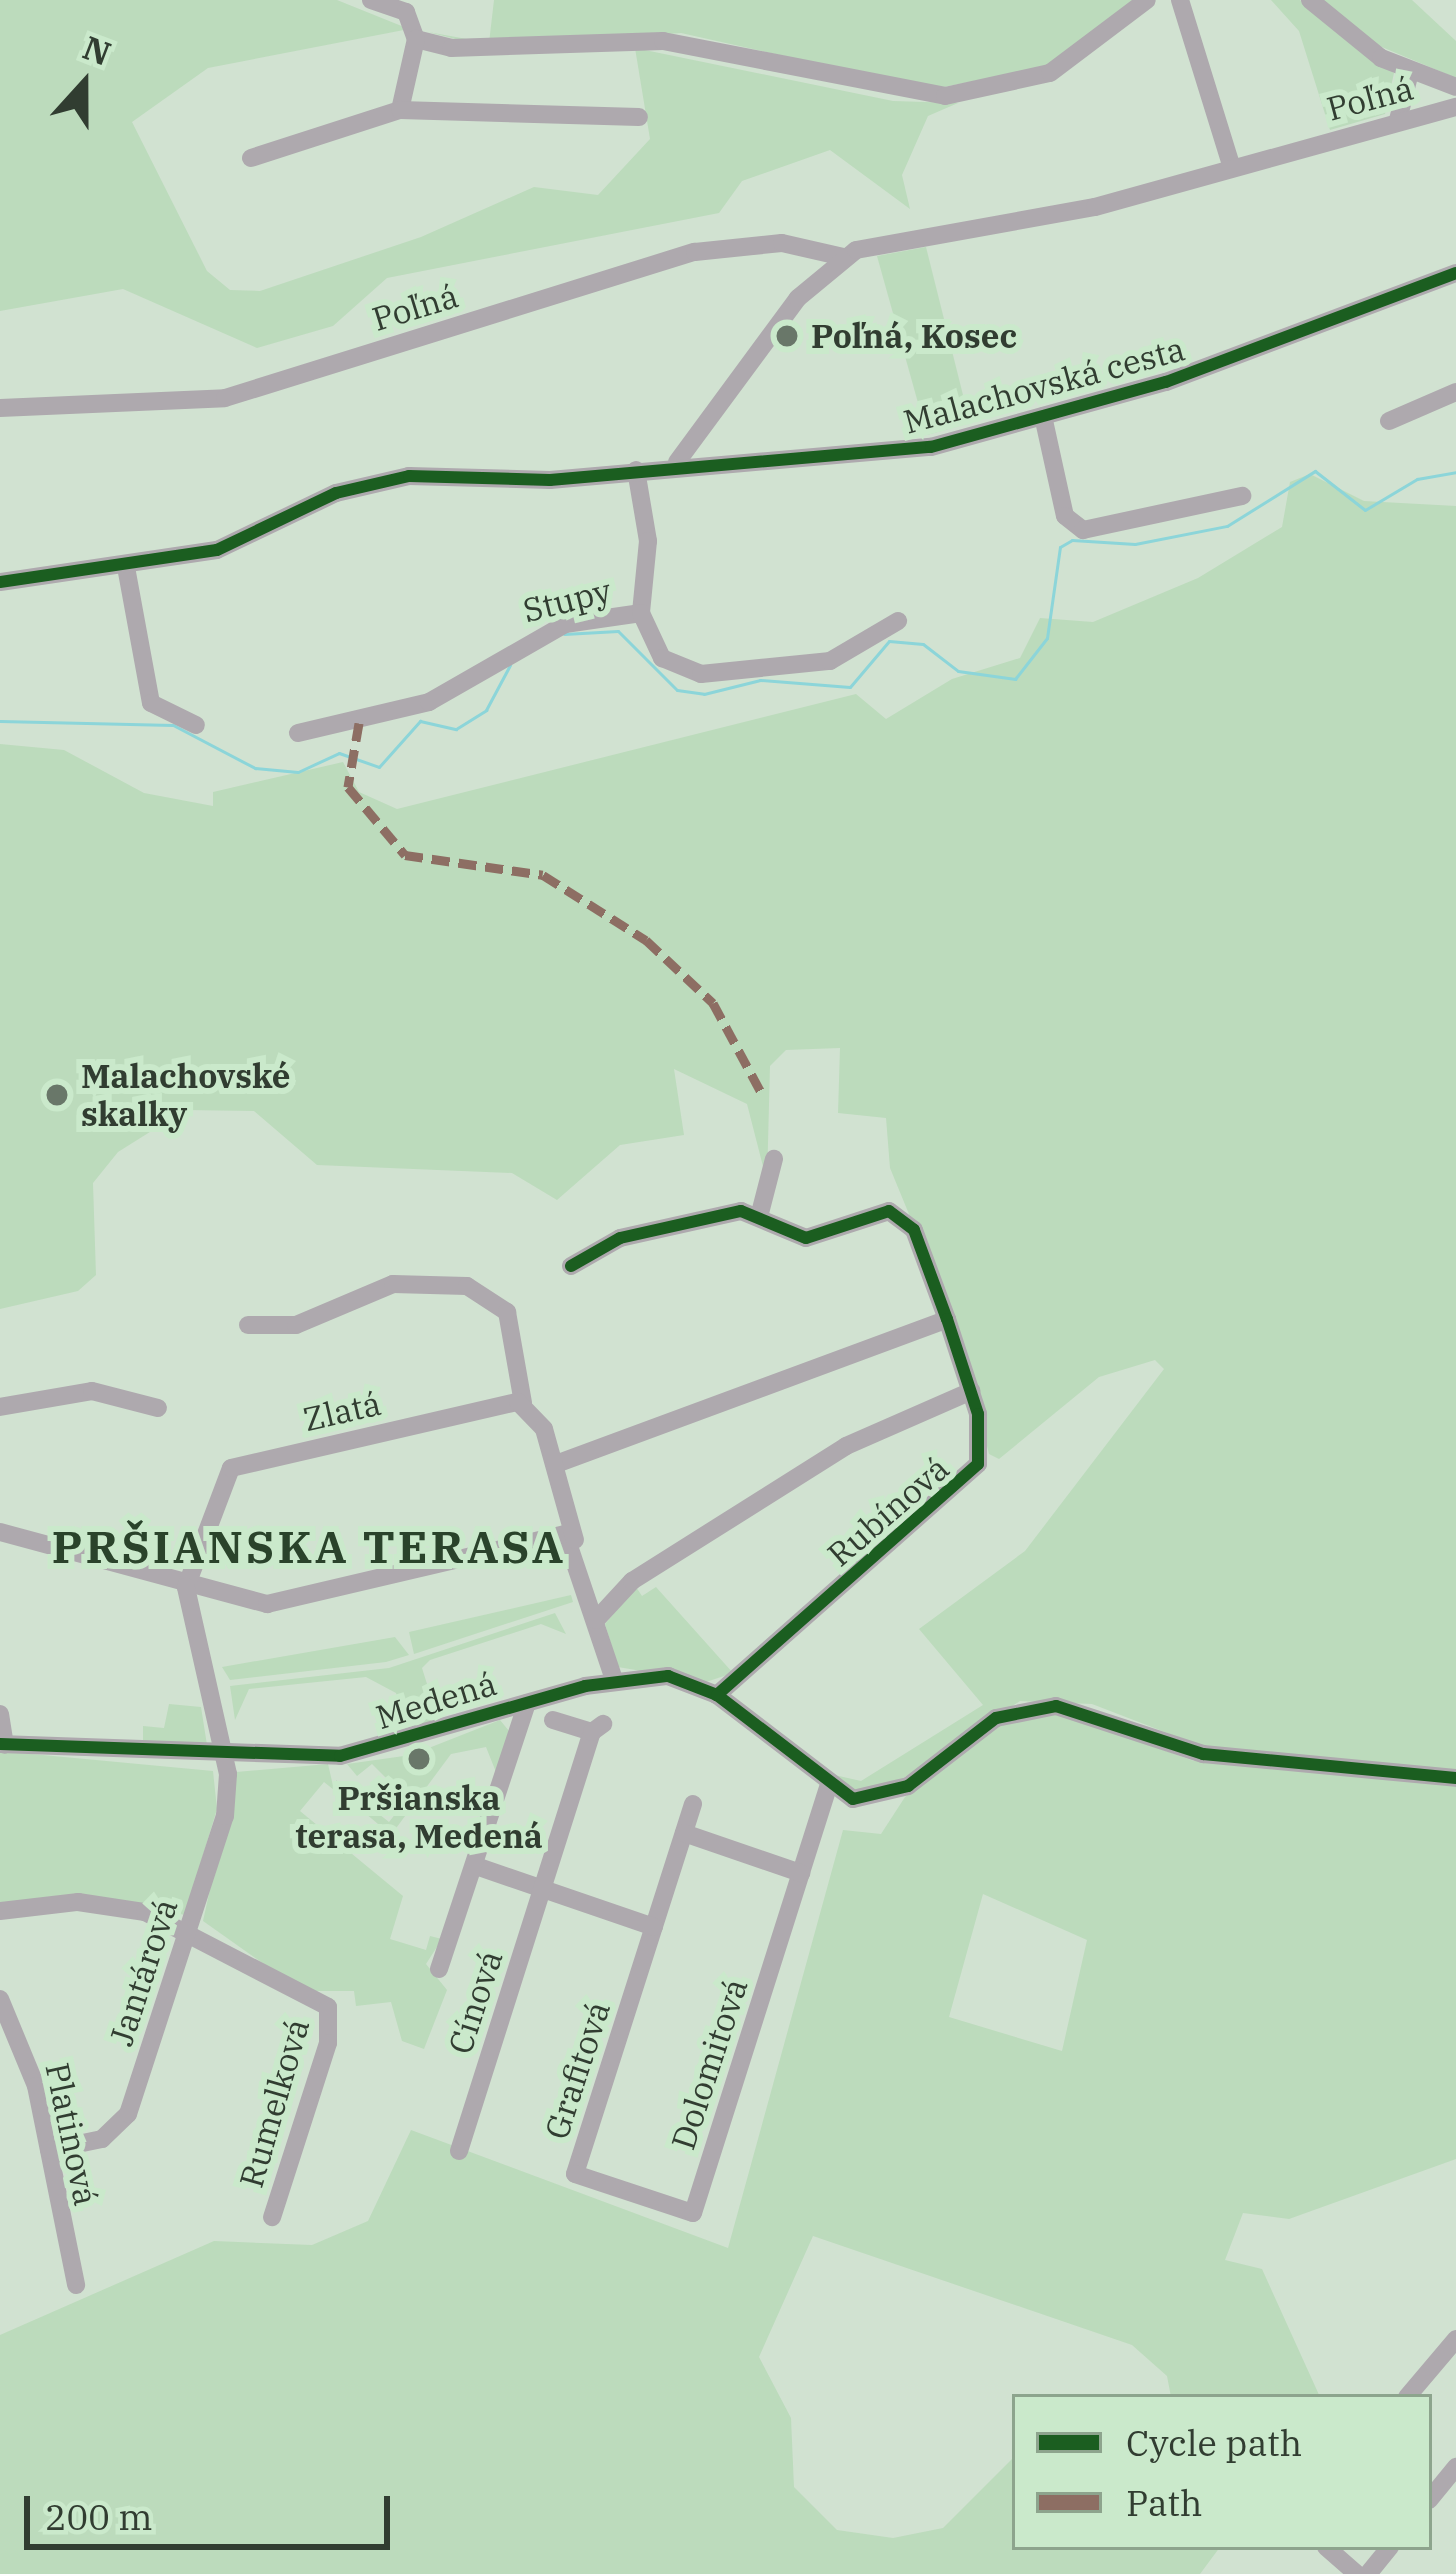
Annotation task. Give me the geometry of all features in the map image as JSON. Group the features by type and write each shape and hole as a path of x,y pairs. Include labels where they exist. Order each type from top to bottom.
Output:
{"street":[{"path":"370,0 406,12 416,39 400,110"},
{"path":"416,39 518,53 664,41 945,96 1050,73 1147,0"},
{"path":"1180,0 1232,168"},
{"path":"1310,0 1348,38 1410,72 1456,87"},
{"path":"1398,120 1410,72"},
{"name":"Poľná","path":"0,408 225,398 695,252 782,243 843,256 1232,168 1456,107"},
{"path":"251,158 400,110 639,117"},
{"path":"702,451 729,385 843,256"},
{"name":"Malachovská cesta","path":"0,582 126,567 246,542 336,493 384,481 636,470 702,451 888,454 1043,416 1276,345 1456,273"},
{"path":"1388,421 1456,392"},
{"path":"1043,416 1065,516 1083,530 1242,496"},
{"path":"636,470 648,542 641,613"},
{"path":"126,567 151,703 196,725"},
{"name":"Stupy","path":"298,733 429,702 551,628 641,613 662,658 701,674 830,661 898,621"},
{"path":"571,1266 620,1238 760,1213 774,1159"},
{"name":"Rubínová","path":"717,1695 971,1475 983,1450 971,1391 947,1319 904,1216 882,1212 806,1238 760,1213"},
{"path":"248,1325 296,1325 393,1284 467,1286 507,1312 523,1403 556,1464 614,1680"},
{"path":"556,1464 947,1319"},
{"path":"0,1407 92,1391 158,1408"},
{"name":"Rubínová","path":"596,1620 632,1581 845,1446 971,1391"},
{"name":"Zlatá","path":"186,1587 226,1472 240,1465 523,1403"},
{"path":"0,1532 186,1587 267,1604 561,1534 575,1540"},
{"path":"186,1587 225,1760"},
{"path":"527,1703 614,1680 668,1676 717,1695 827,1788 885,1797 996,1718 1056,1706 1203,1754 1456,1778"},
{"name":"Medená","path":"3,1744 225,1760 385,1750 527,1703"},
{"name":"Medená","path":"439,1969 527,1703"},
{"path":"0,1714 3,1744"},
{"name":"Cínová","path":"468,2141 542,1888 597,1728 553,1720"},
{"name":"Jantárová","path":"50,2150 122,2124 225,1816 225,1760"},
{"name":"Dolomitová","path":"633,2193 693,2212 827,1788"},
{"name":"Grafitová","path":"633,2193 575,2174 693,1804"},
{"path":"684,1833 801,1873"},
{"path":"476,1866 654,1927"},
{"path":"0,1911 100,1904 190,1926"},
{"name":"Rumelková","path":"190,1926 328,2007 328,2043 272,2217"},
{"name":"Platinová","path":"0,1999 50,2150 76,2284"},
{"path":"1410,2394 1456,2339"},
{"path":"1432,2496 1456,2468"},
{"path":"1329,2550 1357,2574"},
{"path":"1368,2574 1388,2550"}],"green space":[{"path":"0,0 337,0 409,29 208,68 132,122 207,271 230,290 260,291 421,237 534,187 598,195 650,139 635,48 893,101 958,103 928,116 902,175 910,209 830,150 742,181 719,213 387,278 333,326 257,348 123,289 0,311"},
{"path":"494,0 1137,0 1046,67 933,89 681,33 487,47 428,32 489,43"},
{"path":"1271,0 1300,0 1394,73 1385,114 1330,130 1299,31"},
{"path":"1321,0 1412,0 1456,41 1456,78 1365,40"},
{"path":"926,247 970,423 927,435 877,256"},
{"path":"1310,474 1364,501 1456,506 1456,2159 1289,2219 1243,2213 1225,2260 1262,2269 1319,2394 1170,2394 1167,2376 1132,2345 813,2236 759,2357 791,2418 794,2487 837,2530 893,2538 943,2528 1012,2459 1012,2550 1218,2550 1200,2574 0,2574 0,2335 214,2241 312,2245 368,2221 411,2130 728,2248 843,1830 881,1834 905,1797 1005,1722 1058,1713 1194,1761 1201,1746 1092,1704 1020,1701 885,1790 847,1790 739,1705 830,1774 861,1781 983,1705 919,1629 1025,1551 1164,1369 1155,1360 1099,1377 999,1459 989,1454 962,1343 890,1168 886,1118 838,1113 840,1048 786,1050 770,1066 767,1182 747,1104 674,1069 684,1135 620,1145 557,1200 512,1173 317,1165 254,1111 185,1110 118,1152 93,1183 96,1275 78,1291 0,1309 0,744 64,750 144,793 213,806 213,792 343,762 359,792 397,809 856,694 886,719 952,679 1020,658 1040,618 1093,622 1198,578 1282,527 1290,482","holes":["983,1894 1087,1940 1062,2051 949,2017"]},
{"path":"636,1587 642,1596 656,1587 733,1673 706,1682 618,1667 605,1624"},
{"path":"571,1595 573,1602 414,1654 409,1632"},
{"path":"555,1613 566,1634 541,1624 430,1660 422,1668 438,1719 402,1733 396,1693 366,1677 249,1689 235,1720 230,1686 389,1668"},
{"path":"395,1637 409,1655 386,1662 230,1680 222,1667"},
{"path":"169,1704 201,1707 207,1745 143,1743 143,1726 164,1728"},
{"path":"500,1720 509,1731 496,1772 486,1747 451,1754 391,1835 339,1791 336,1780 389,1822 407,1799 372,1764 357,1776 347,1764 411,1755"},
{"path":"0,1751 213,1771 217,1809 185,1915 87,1895 0,1904"},
{"path":"328,1764 334,1790 324,1782 300,1811 403,1896 390,1939 426,1950 430,1936 442,1939 426,1964 447,1990 424,2049 402,2041 391,2002 356,2006 354,1991 302,1991 203,1921 236,1772"}],"waterway":[{"path":"564,634 618,631 677,690 704,694 760,680 850,687 889,641 923,644 958,671 1015,679 1047,638 1060,547 1072,540 1135,544 1227,526 1315,471 1365,510 1417,479 1456,472"},
{"path":"0,721 173,725 255,768 298,772 339,753 379,767 420,721 456,729 486,710 510,665"}],"marked path":[{"path":"359,723 348,787 405,855 543,875 646,940 713,1003 762,1094"}],"cycle path":[{"path":"0,582 217,550 336,493 409,476 550,480 931,447 1166,382 1456,273"},
{"path":"571,1266 620,1238 741,1211 806,1238 889,1211 914,1230 947,1319 978,1414 978,1464 717,1695"},
{"path":"0,1744 340,1756 585,1686 668,1676 717,1695 853,1799 908,1786 996,1718 1056,1706 1203,1754 1456,1778"}],"place":[{"name":"Poľná, Kosec","path":"787,336"},
{"name":"Malachovské skalky","path":"57,1095"},
{"name":"Pršianska terasa, Medená","path":"419,1759"}],"district":[{"name":"PRŠIANSKA TERASA","path":"309,1547"}]}
